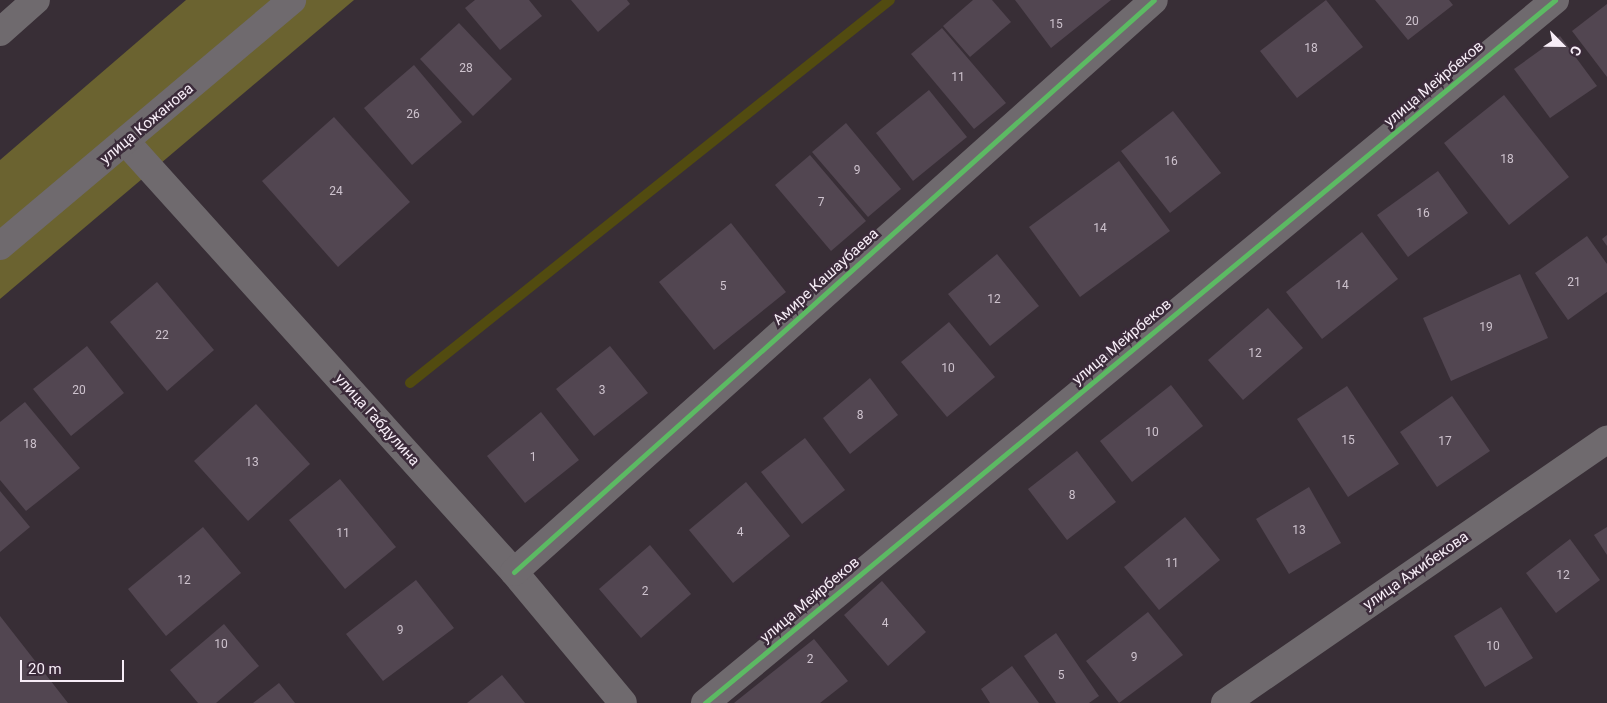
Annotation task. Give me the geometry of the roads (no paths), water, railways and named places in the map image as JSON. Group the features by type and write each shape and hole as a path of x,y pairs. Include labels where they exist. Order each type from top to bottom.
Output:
{"street":[{"path":"0,32 36,0"},
{"name":"улица Кожанова","path":"0,246 126,142 292,0"},
{"name":"Амире Кашаубаева","path":"514,572 1154,0"},
{"name":"улица Мейрбеков","path":"704,703 1555,0"},
{"name":"улица Габдулина","path":"126,142 514,572 623,703"},
{"name":"улица Ажибекова","path":"1225,703 1607,440"}],"waterway":[{"path":"410,383 890,0"}]}
